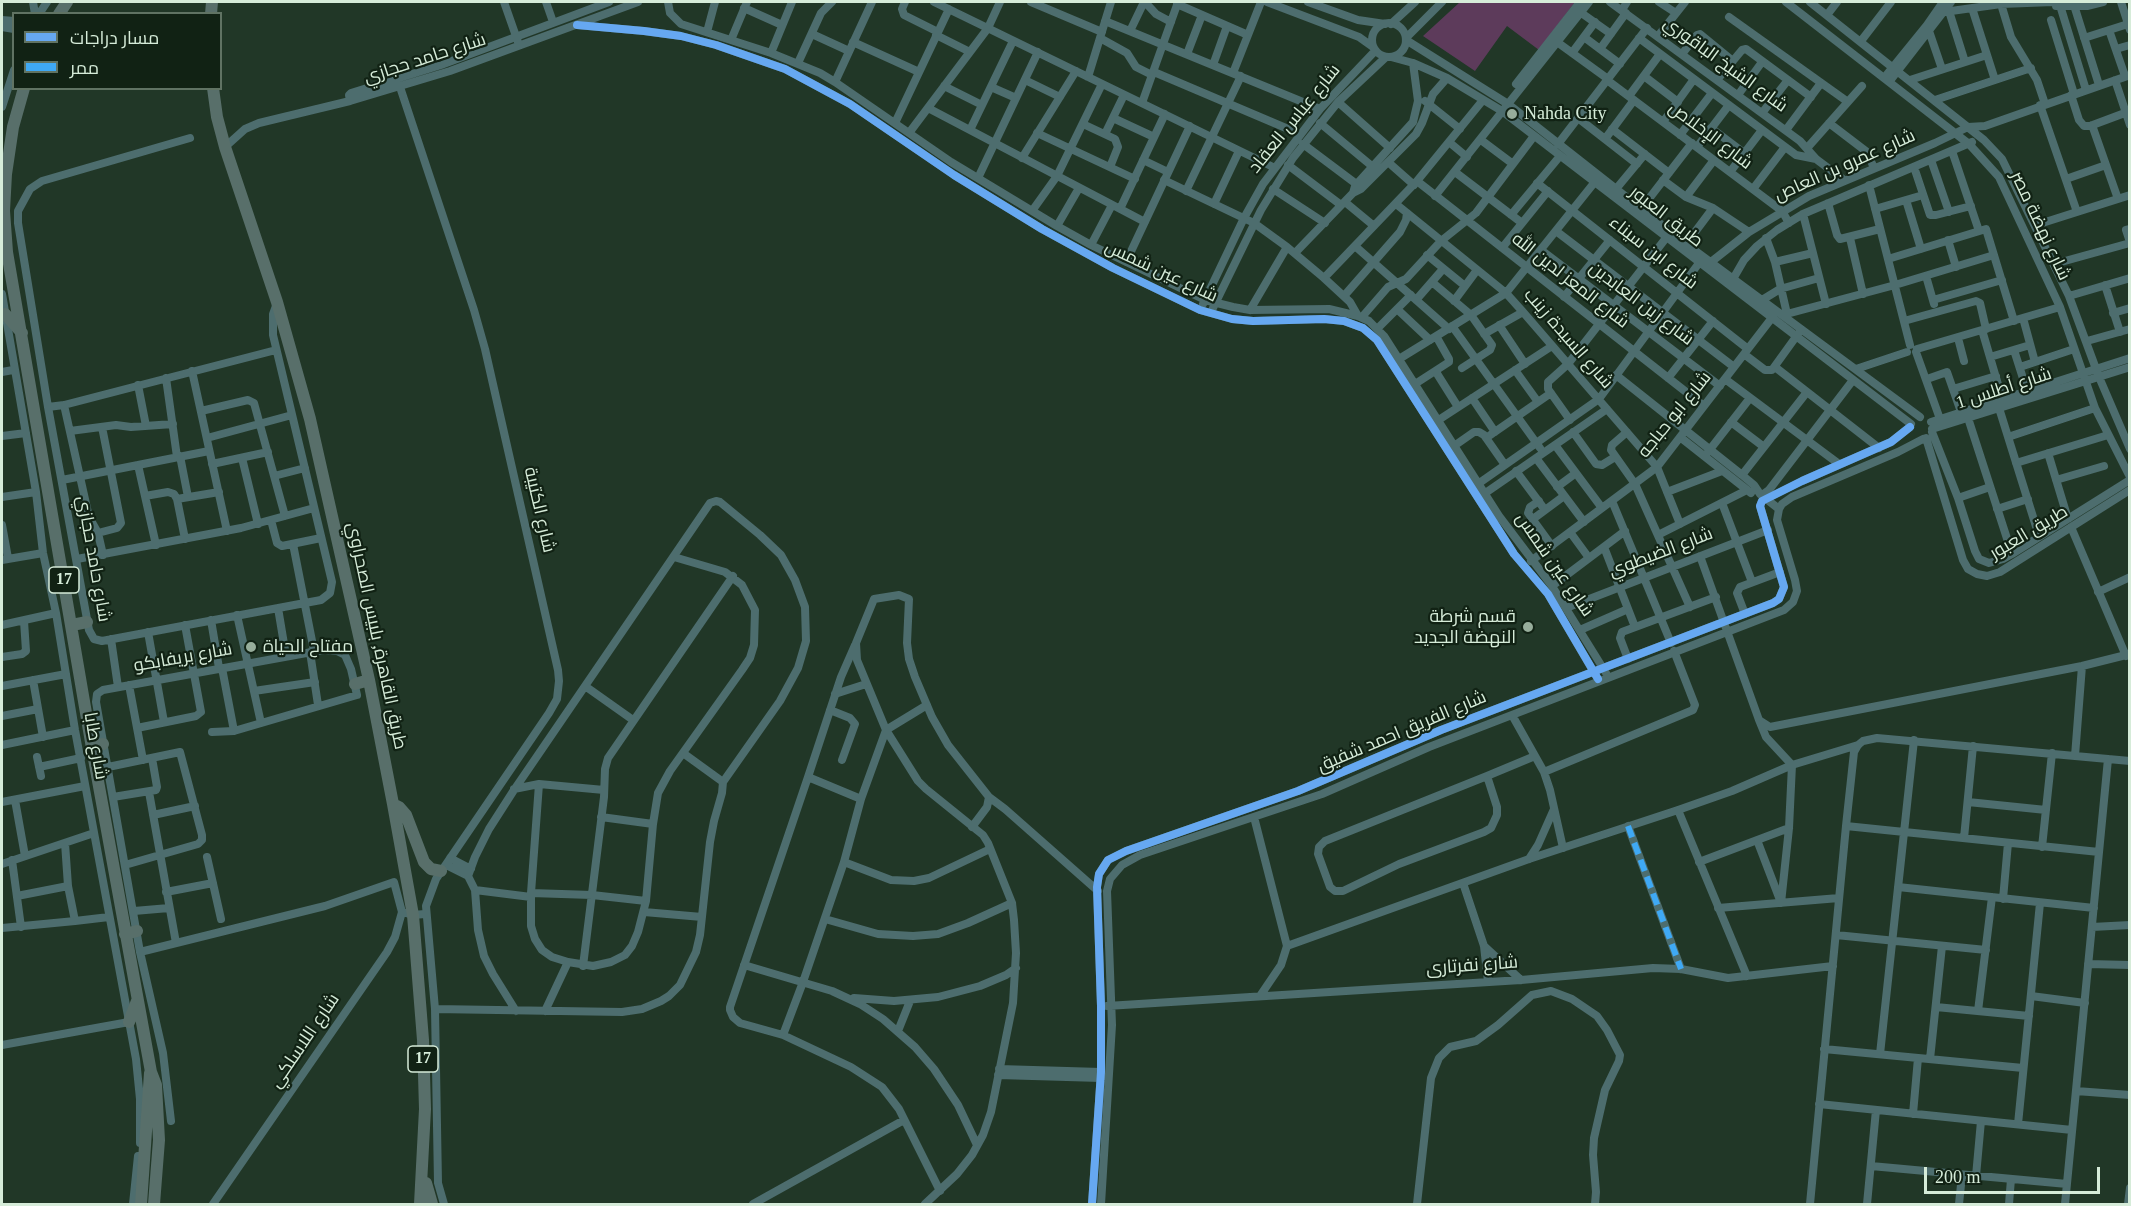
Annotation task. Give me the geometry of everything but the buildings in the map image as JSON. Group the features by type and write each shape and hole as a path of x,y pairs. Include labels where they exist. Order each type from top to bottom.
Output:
{"highway":[{"name":"17","path":"24,90 10,145 4,211 7,252 72,625 98,746 131,932 137,999 151,1072"},
{"name":"طريق القاهرة, بلبيس الصحراوي","path":"213,90 225,147 277,302 310,419 369,680 414,914 423,1040 425,1109 420,1204"},
{"path":"5,314 22,333"},
{"path":"72,625 87,622"},
{"path":"356,689 369,680"},
{"path":"393,804 406,815 424,862 431,869 446,865"},
{"path":"129,1022 137,999"},
{"path":"141,1204 151,1072"},
{"path":"151,1072 158,1099 159,1140 154,1204"},
{"path":"423,1171 432,1204"}],"street":[{"path":"504,2 518,41"},
{"path":"546,2 553,21"},
{"name":"شارع حامد حجازي","path":"350,97 400,87 450,71 518,41 553,21 595,4 609,2"},
{"name":"شارع حامد حجازي","path":"225,147 245,129 259,123 350,97 518,41 577,25 638,2"},
{"name":"شارع عين شمس","path":"668,2 670,13 681,24 771,52 835,82 978,178 1057,226 1204,300 1250,309 1329,309 1360,316 1378,328 1399,359 1454,446 1475,486"},
{"path":"707,32 715,2"},
{"path":"771,52 790,2"},
{"path":"798,63 824,8 832,2"},
{"path":"835,82 872,2"},
{"path":"904,2 902,9 904,15 970,52"},
{"path":"933,2 1275,168"},
{"path":"909,133 988,28 1000,2"},
{"path":"1031,2 1047,5 1101,35 1127,53 1136,67 1300,134"},
{"path":"1088,77 1111,2"},
{"path":"1186,190 1228,103 1248,35 1261,2"},
{"path":"1267,2 1359,37 1388,57 1403,50 1406,39 1442,2"},
{"path":"1308,2 1358,20 1401,28 1406,39"},
{"path":"1374,49 1372,36 1375,30 1388,24 1415,2"},
{"path":"1435,196 1481,140 1502,106 1580,2"},
{"path":"1502,106 1588,2"},
{"name":"شارع الشيخ الباقوري","path":"1610,2 1786,130 1808,147 1816,159 1844,180"},
{"path":"1600,49 1611,34 1627,2"},
{"path":"1659,2 1676,14"},
{"path":"1658,36 1685,2"},
{"name":"شارع نهضة مصر","path":"1786,2 1969,144 1999,177 2060,307 2095,408 2130,479"},
{"name":"شارع نهضة مصر","path":"1810,2 1968,127 1994,149 2006,165 2069,296 2097,373 2130,449"},
{"path":"1827,15 1837,2"},
{"path":"1861,41 1891,2"},
{"path":"1942,69 1928,28 1943,2"},
{"path":"1886,80 1928,28 1946,11 1951,2"},
{"path":"1946,11 2001,4 2103,2"},
{"path":"2084,38 2109,30 2129,27 2121,2"},
{"path":"1130,31 1147,3 1156,14 1171,22"},
{"path":"1142,103 1178,3 1248,35"},
{"path":"2055,3 2086,90"},
{"path":"2001,4 2014,42 2037,80 2077,212"},
{"path":"2074,4 2099,85"},
{"path":"731,40 746,5 782,26"},
{"path":"1972,8 1995,80"},
{"path":"895,123 949,9"},
{"path":"1946,11 1965,62"},
{"path":"1580,12 1611,34"},
{"path":"1187,54 1202,15"},
{"path":"1729,17 1848,102"},
{"path":"2050,20 2081,124 2092,125 2128,112"},
{"path":"1106,21 1320,109"},
{"path":"1572,53 1594,22"},
{"name":"شارع عين شمس","path":"577,25 681,36 716,45 785,69 850,104 954,175 1042,229 1113,268 1200,310 1232,319 1344,321 1363,328 1377,340 1475,486 1514,554 1548,594 1599,681"},
{"path":"1213,65 1227,26"},
{"path":"1558,144 1647,28"},
{"path":"1968,127 1985,126 2127,76 2109,30"},
{"path":"812,34 919,72"},
{"path":"1682,54 1696,35 1700,34 1733,60"},
{"path":"1584,37 1620,64"},
{"name":"شارع الشيخ الباقوري","path":"1639,38 1785,147 1802,158 1816,159"},
{"name":"طريق العبور","path":"1406,39 1558,144 1733,279 1785,315 1920,417 1925,417 1963,560 1968,569 1987,576 2000,572 2130,479"},
{"path":"970,130 1013,40"},
{"name":"شارع الإخلاص","path":"1557,42 1782,211 1789,223"},
{"path":"2116,49 2130,45"},
{"name":"شارع عباس العقاد","path":"1200,310 1244,218 1275,168 1320,109 1374,49"},
{"path":"1718,80 1744,49 1811,97"},
{"path":"978,178 1038,52"},
{"path":"1605,139 1660,54"},
{"path":"1911,80 1987,55"},
{"name":"شارع عباس العقاد","path":"1211,314 1254,223 1288,165 1338,102 1388,57"},
{"name":"طريق العبور","path":"1388,57 1413,63 1448,78 1483,100 1502,106 1534,136 1594,183 1853,380 1910,426 1914,436 1929,432"},
{"path":"1738,95 1762,62"},
{"path":"1295,254 1357,188 1413,122 1418,108 1418,96 1413,63"},
{"path":"1935,100 2031,69"},
{"path":"1022,158 1076,71"},
{"path":"2,107 12,76"},
{"path":"1644,76 1678,102"},
{"path":"1357,188 1416,134 1428,103 1440,85 1448,78"},
{"path":"1663,122 1694,79"},
{"path":"1025,80 1060,97"},
{"path":"1762,113 1788,80"},
{"path":"2115,80 2128,112 2130,125"},
{"path":"1786,130 1821,83"},
{"path":"1032,211 1057,176 1102,84"},
{"path":"944,86 982,105"},
{"path":"1808,147 1862,86"},
{"name":"شارع الكتيبة","path":"400,87 480,328 559,681 557,699 549,713 446,865 428,898 414,914"},
{"path":"991,87 1016,98"},
{"path":"1680,135 1712,93"},
{"path":"1105,134 1124,94"},
{"path":"1418,96 1460,129"},
{"path":"1324,278 1415,183 1483,100"},
{"path":"1338,102 1390,148"},
{"path":"1641,209 1694,145 1712,128 1729,105"},
{"path":"928,108 1144,222"},
{"path":"1091,245 1134,179 1165,114"},
{"path":"1113,118 1154,137"},
{"path":"1578,118 1637,164"},
{"path":"1320,123 1373,167"},
{"path":"1829,123 1867,152 1874,168"},
{"path":"1083,124 1115,139 1118,147 1110,167"},
{"path":"2092,125 2118,199"},
{"path":"1126,262 1190,126"},
{"path":"1980,137 1985,126"},
{"name":"شارع عمرو بن العاص","path":"1711,262 1749,232 1809,196 1968,127"},
{"path":"1712,128 1744,153"},
{"path":"1612,129 1645,154 1686,197 1713,208 1749,232"},
{"path":"1730,172 1762,130"},
{"path":"1037,134 1134,179"},
{"path":"1143,160 1186,190 1254,223 1324,278 1344,296 1360,316 1388,287 1406,279 1441,241 1467,221 1534,136"},
{"name":"شارع عمرو بن العاص","path":"1733,279 1744,260 1766,238 1803,214 1969,144 1980,137"},
{"name":"شارع حامد حجازي","path":"190,138 42,181 25,195 18,211 18,224 48,407 87,622 90,636 94,639 102,641 305,603 326,597 333,588 276,350 272,321 277,302"},
{"path":"1481,140 1513,164"},
{"path":"1449,142 1467,157"},
{"path":"1303,144 1357,188"},
{"path":"1753,189 1785,147"},
{"path":"1214,204 1239,151"},
{"path":"1952,151 1979,231"},
{"path":"1616,189 1645,154"},
{"path":"1511,215 1560,156"},
{"path":"1686,197 1714,160"},
{"path":"1931,160 1949,212"},
{"name":"شارع المعز لدين الله","path":"1388,162 1435,196 1704,406"},
{"path":"1288,165 1374,226"},
{"path":"2066,179 2106,165"},
{"path":"1914,167 1930,215 1971,206"},
{"path":"1455,172 1522,223"},
{"name":"شارع ابن سيناء","path":"1537,183 1713,321 1765,370 1772,370 1775,367"},
{"path":"1399,359 1506,293 1594,183"},
{"path":"1869,185 1904,321 1940,419"},
{"path":"1057,226 1079,188"},
{"path":"1273,189 1325,223"},
{"path":"1502,248 1548,191"},
{"path":"1875,209 1923,195"},
{"path":"2036,225 2130,195"},
{"path":"1906,200 1921,249"},
{"path":"1828,203 1837,237 1842,240 1880,229"},
{"name":"شارع السيدة زينب","path":"1396,204 1506,293 1523,312 1657,467 1680,524"},
{"path":"1686,244 1713,208"},
{"path":"1344,296 1400,232 1407,213"},
{"path":"1803,214 1826,304"},
{"path":"1888,259 1986,229 2002,280 2035,362"},
{"path":"2054,264 2130,243 2126,230 2130,229"},
{"path":"1556,231 1734,367"},
{"path":"1570,420 1548,389 1548,382 1568,364 1666,238"},
{"path":"1766,238 1775,262 1785,315 1994,255"},
{"path":"1850,238 1863,294"},
{"path":"1564,297 1610,240"},
{"path":"1948,240 1956,267"},
{"path":"1355,246 1395,283 1450,327 1476,359 1536,443 1557,487 1584,522"},
{"path":"1250,309 1287,247"},
{"name":"شارع زين العابدين","path":"1541,250 1684,358 1750,398 1839,464"},
{"path":"1775,262 1813,253"},
{"path":"1427,255 1465,286"},
{"path":"1475,486 1599,399 1699,263"},
{"path":"1378,328 1397,309 1432,282 1443,268"},
{"path":"1454,301 1477,270"},
{"path":"1926,276 1936,312"},
{"path":"1762,300 1780,289 1819,278"},
{"path":"2069,296 2130,278"},
{"path":"1933,300 2002,280"},
{"path":"1432,282 1471,315 1491,344 1491,349 1462,368"},
{"path":"2105,285 2120,332"},
{"name":"شارع طابا","path":"2,294 75,730 136,1059 140,1099 140,1138 133,1204"},
{"path":"1904,321 1976,301 1980,303 2008,437 2039,536"},
{"path":"1856,369 1913,349 2060,307"},
{"path":"2113,313 2130,308"},
{"path":"1397,309 1433,338 1450,360 1447,365 1414,384"},
{"path":"1484,334 1523,312"},
{"name":"شارع ابو حباجه","path":"1531,561 1657,467 1771,319"},
{"path":"1668,378 1713,321"},
{"path":"1499,325 1525,364"},
{"path":"1802,329 1775,367 1879,448"},
{"path":"2087,341 2130,329"},
{"path":"1958,338 1964,361"},
{"path":"1990,357 2030,345"},
{"path":"1437,421 1552,346"},
{"path":"2019,367 2074,349"},
{"path":"48,407 64,405 276,350"},
{"path":"2014,350 2027,391"},
{"path":"2097,373 2130,358"},
{"path":"2084,377 2130,367"},
{"path":"2,372 13,370"},
{"path":"1515,370 1538,402"},
{"path":"192,371 228,531"},
{"path":"1436,372 1458,407"},
{"path":"1927,379 1947,372 1990,487 2012,554"},
{"path":"1616,375 1683,434 1707,453 1742,475 1779,509 1786,500 1898,452 1929,432"},
{"path":"1953,389 1996,376"},
{"name":"شارع أطلس 1","path":"2002,405 2027,391 2084,377"},
{"name":"شارع أطلس 1","path":"1929,432 1940,419 2002,405 2084,377"},
{"path":"166,378 188,497"},
{"path":"1763,496 1853,380"},
{"path":"138,385 146,426"},
{"path":"1742,475 1807,392"},
{"path":"1486,438 1551,393"},
{"path":"1472,398 1495,432"},
{"path":"1707,453 1750,398"},
{"path":"201,411 250,400 254,403 285,516"},
{"path":"64,405 89,517 98,533 103,555"},
{"path":"2008,437 2095,408"},
{"path":"1481,496 1607,409"},
{"path":"207,438 292,415"},
{"name":"شارع أطلس 1","path":"1929,432 1964,415"},
{"path":"1707,453 1722,471 1750,492 1763,496 1891,442 1920,417"},
{"path":"1731,422 1764,447"},
{"path":"70,431 116,425 127,427 173,424"},
{"path":"98,533 117,528 121,523 102,427"},
{"path":"1454,446 1477,432 1482,433 1505,465"},
{"path":"1573,432 1596,464 1602,465 1615,457"},
{"path":"1627,432 1612,445 1611,450 1635,484 1690,607"},
{"name":"طريق العبور","path":"1929,432 1958,498 1975,551 1983,561 1995,562 2012,554 2039,536 2069,523 2130,490"},
{"path":"2,436 26,433"},
{"path":"2016,463 2108,435"},
{"path":"1555,445 1602,508"},
{"path":"62,480 210,451"},
{"path":"212,464 268,452"},
{"path":"1759,720 1767,726 1774,727 2128,655 2069,523 2048,453"},
{"path":"242,458 258,524"},
{"path":"138,465 156,545"},
{"path":"2056,480 2104,466"},
{"path":"274,476 305,468"},
{"path":"1516,471 1545,510"},
{"path":"1667,492 1722,471"},
{"path":"1557,487 1576,473"},
{"path":"1958,498 1990,487"},
{"path":"1658,535 1747,490"},
{"path":"2,497 36,492"},
{"path":"145,496 168,492 174,494 185,539"},
{"path":"177,499 219,492"},
{"name":"شارع عين شمس","path":"1481,496 1552,586 1609,677"},
{"path":"1533,519 1564,496"},
{"name":"شارع الفريق احمد شفيق","path":"1726,626 1745,614 1779,599 1784,587 1760,506 1763,496"},
{"path":"1997,509 2028,499"},
{"path":"435,1009 516,1011 622,1012 642,1009 669,996 681,985 696,952 710,842 723,782 780,701 798,668 806,641 805,607 795,580 781,555 760,535 716,501 710,503 514,790 489,829 469,873 476,890 478,930 484,956 516,1011"},
{"path":"1539,501 1528,510 1552,546"},
{"path":"1544,772 1693,710 1695,705 1612,501"},
{"path":"1722,503 1752,582"},
{"path":"77,559 228,531 314,508"},
{"name":"شارع الفريق احمد شفيق","path":"1092,1204 1102,1025 1098,891 1099,874 1108,860 1126,851 1254,817 1322,794 1429,747 1609,677 1672,647 1726,626 1784,610 1796,597 1795,580 1777,520 1779,509"},
{"path":"271,520 277,543 284,546 321,538"},
{"path":"2,528 5,559 44,553"},
{"name":"شارع الضيطوي","path":"1566,608 1768,530"},
{"path":"1552,586 1625,531"},
{"path":"1570,532 1589,558"},
{"path":"293,544 305,603 318,705"},
{"path":"1604,548 1635,627"},
{"path":"1700,556 1766,737 1792,765 1789,828 1781,903"},
{"path":"539,784 531,895 531,926 535,939 542,950 552,957 568,962 593,966 611,962 625,955 632,946 644,912 658,793 683,753 750,658 754,645 756,623 752,601 742,585 733,576 674,557"},
{"path":"1977,574 1983,561"},
{"path":"1745,614 1737,592 1742,585 1780,572"},
{"path":"583,966 608,758 733,576"},
{"path":"2098,592 2130,577"},
{"path":"940,1191 899,1109 882,1087 851,1067 783,1035 740,1023 731,1014 730,1007 835,694 874,599 899,595 907,597 910,603 907,643 909,659 927,705 948,745 989,797 1098,891"},
{"path":"1628,659 1620,635 1635,627 1716,597"},
{"path":"278,608 286,656"},
{"path":"1580,630 1628,609"},
{"path":"2,625 56,613"},
{"path":"237,615 261,723"},
{"path":"211,620 234,731"},
{"path":"2,657 22,654 26,651 24,621"},
{"path":"137,728 196,716 201,712 185,625"},
{"path":"148,632 164,722"},
{"path":"111,639 118,687"},
{"path":"856,643 856,660 886,730 918,781 983,835 1012,903 1016,968 1011,1020 991,1112 977,1145 957,1174 925,1204"},
{"name":"شارع الفريق احمد شفيق","path":"1101,1204 1112,1025 1107,897 1110,879 1117,869 1127,861 1179,837 1298,791 1441,730 1628,659 1672,647"},
{"name":"شارع بريفابكو","path":"98,746 96,698 103,690 286,656 332,650 345,655 356,689"},
{"path":"2075,756 2082,666"},
{"path":"2,686 66,674"},
{"path":"33,681 43,737"},
{"path":"254,691 315,682"},
{"path":"835,694 866,684"},
{"path":"113,797 154,791 157,787 137,728 129,685"},
{"path":"585,686 633,720"},
{"path":"212,732 234,731 261,723 318,705 356,689"},
{"path":"783,1035 825,919 844,862 861,799 886,730 927,705"},
{"path":"2,716 38,709"},
{"path":"830,710 850,718 855,724 842,760"},
{"path":"1512,715 1544,772 1563,848"},
{"path":"2,745 75,730"},
{"path":"1287,946 1529,859 1732,791 1792,765 1858,745 1870,738 1914,740 2130,761"},
{"path":"1880,1054 1914,740"},
{"path":"1810,1204 1853,759 1858,745"},
{"path":"98,746 108,768 134,911 131,932 140,952 164,1053 171,1121"},
{"path":"1964,838 1973,746"},
{"path":"108,768 180,752 202,835 200,843 125,866"},
{"path":"683,753 723,782"},
{"path":"2042,847 2052,753"},
{"path":"1487,776 1497,807 1497,815 1491,828 1399,864 1342,891 1335,891 1330,887 1318,854 1319,847 1325,841 1535,756"},
{"path":"37,757 40,772 81,758"},
{"path":"2065,1204 2108,759"},
{"path":"808,777 861,799"},
{"path":"514,790 539,784 604,790"},
{"path":"2,802 85,786"},
{"path":"149,792 176,943"},
{"path":"972,827 987,807 989,797"},
{"path":"1276,799 1278,809"},
{"path":"15,800 25,856"},
{"path":"1968,802 2046,810"},
{"path":"153,815 195,806"},
{"path":"1529,859 1554,809"},
{"path":"1678,810 1747,976"},
{"path":"601,817 653,824"},
{"path":"1254,817 1287,946 1281,965 1260,996"},
{"path":"1628,826 1681,969"},
{"path":"1846,826 2099,852"},
{"path":"1699,861 1789,828"},
{"path":"2,864 94,833"},
{"path":"1757,840 1781,903"},
{"path":"65,843 68,886 75,921"},
{"path":"2003,899 2008,843"},
{"path":"844,862 891,880 914,881 929,878 990,849"},
{"path":"207,857 221,919"},
{"path":"12,860 21,927"},
{"path":"446,865 469,873"},
{"path":"140,952 325,906 394,882 414,914 435,1009 438,1183 444,1204"},
{"path":"166,892 213,883"},
{"path":"1463,884 1484,946 1488,982"},
{"path":"17,896 68,886"},
{"path":"1898,887 2094,908"},
{"path":"476,890 531,895 592,895 646,901"},
{"path":"1978,1011 1992,897"},
{"path":"1718,908 1839,898"},
{"path":"825,919 878,934 913,936 938,934 1012,903"},
{"path":"2018,1124 2040,903"},
{"path":"134,911 169,908"},
{"path":"644,912 702,917"},
{"name":"شارع اللاسلكي","path":"213,1204 387,952 395,937 414,914"},
{"path":"2,928 109,917"},
{"path":"2092,927 2130,925"},
{"path":"1836,935 1986,950"},
{"path":"1484,946 1521,980"},
{"path":"1930,1059 1942,946"},
{"path":"545,1011 568,962"},
{"path":"2088,964 2130,965"},
{"path":"744,965 848,997 910,1001 966,991 993,981 1016,968"},
{"name":"شارع نفرتارى","path":"1101,1006 1521,980 1653,968 1681,969 1718,977 1833,966"},
{"path":"1556,977 1556,992"},
{"path":"1417,1204 1431,1078 1439,1058 1450,1047 1476,1041 1532,995 1556,992 1578,1002 1597,1017 1608,1030 1620,1055 1605,1090 1594,1138 1595,1204"},
{"path":"2031,996 2085,1003"},
{"path":"848,997 898,1030 925,1058 943,1080 958,1105 977,1145"},
{"path":"898,1030 910,1001"},
{"path":"1936,1007 2029,1016"},
{"path":"2,1045 129,1022"},
{"path":"1102,1025 1112,1025"},
{"path":"1824,1049 2023,1068"},
{"path":"1913,1114 1918,1058"},
{"path":"998,1072 1101,1075"},
{"path":"2076,1091 2130,1095"},
{"path":"1819,1104 2072,1130"},
{"path":"1867,1204 1876,1110"},
{"path":"753,1204 904,1120"},
{"path":"1976,1176 1981,1120"},
{"path":"1871,1167 2067,1184"},
{"path":"1959,1204 1962,1175"},
{"path":"2009,1204 2011,1179"},
{"path":"2128,1204 2130,1188"}],"shaded area":[{"path":"1460,2 1575,2 1539,50 1507,26 1475,71 1423,36"}],"marked path":[{"path":"1628,826 1681,969"}],"cycle path":[{"path":"577,25 681,36 716,45 785,69 850,104 954,175 1042,229 1113,268 1200,310 1232,319 1253,321 1324,319 1344,321 1363,328 1377,340 1514,554 1548,594 1598,679"},
{"path":"1092,1204 1101,1072 1097,887 1099,874 1108,860 1126,851 1298,791 1441,730 1773,603 1779,599 1784,587 1760,506 1762,501 1891,442 1910,427"}],"place":[{"name":"Nahda City","path":"1512,114"},
{"name":"قسم شرطة النهضة الجديد","path":"1528,627"},
{"name":"مفتاح الحياة","path":"251,647"}]}
